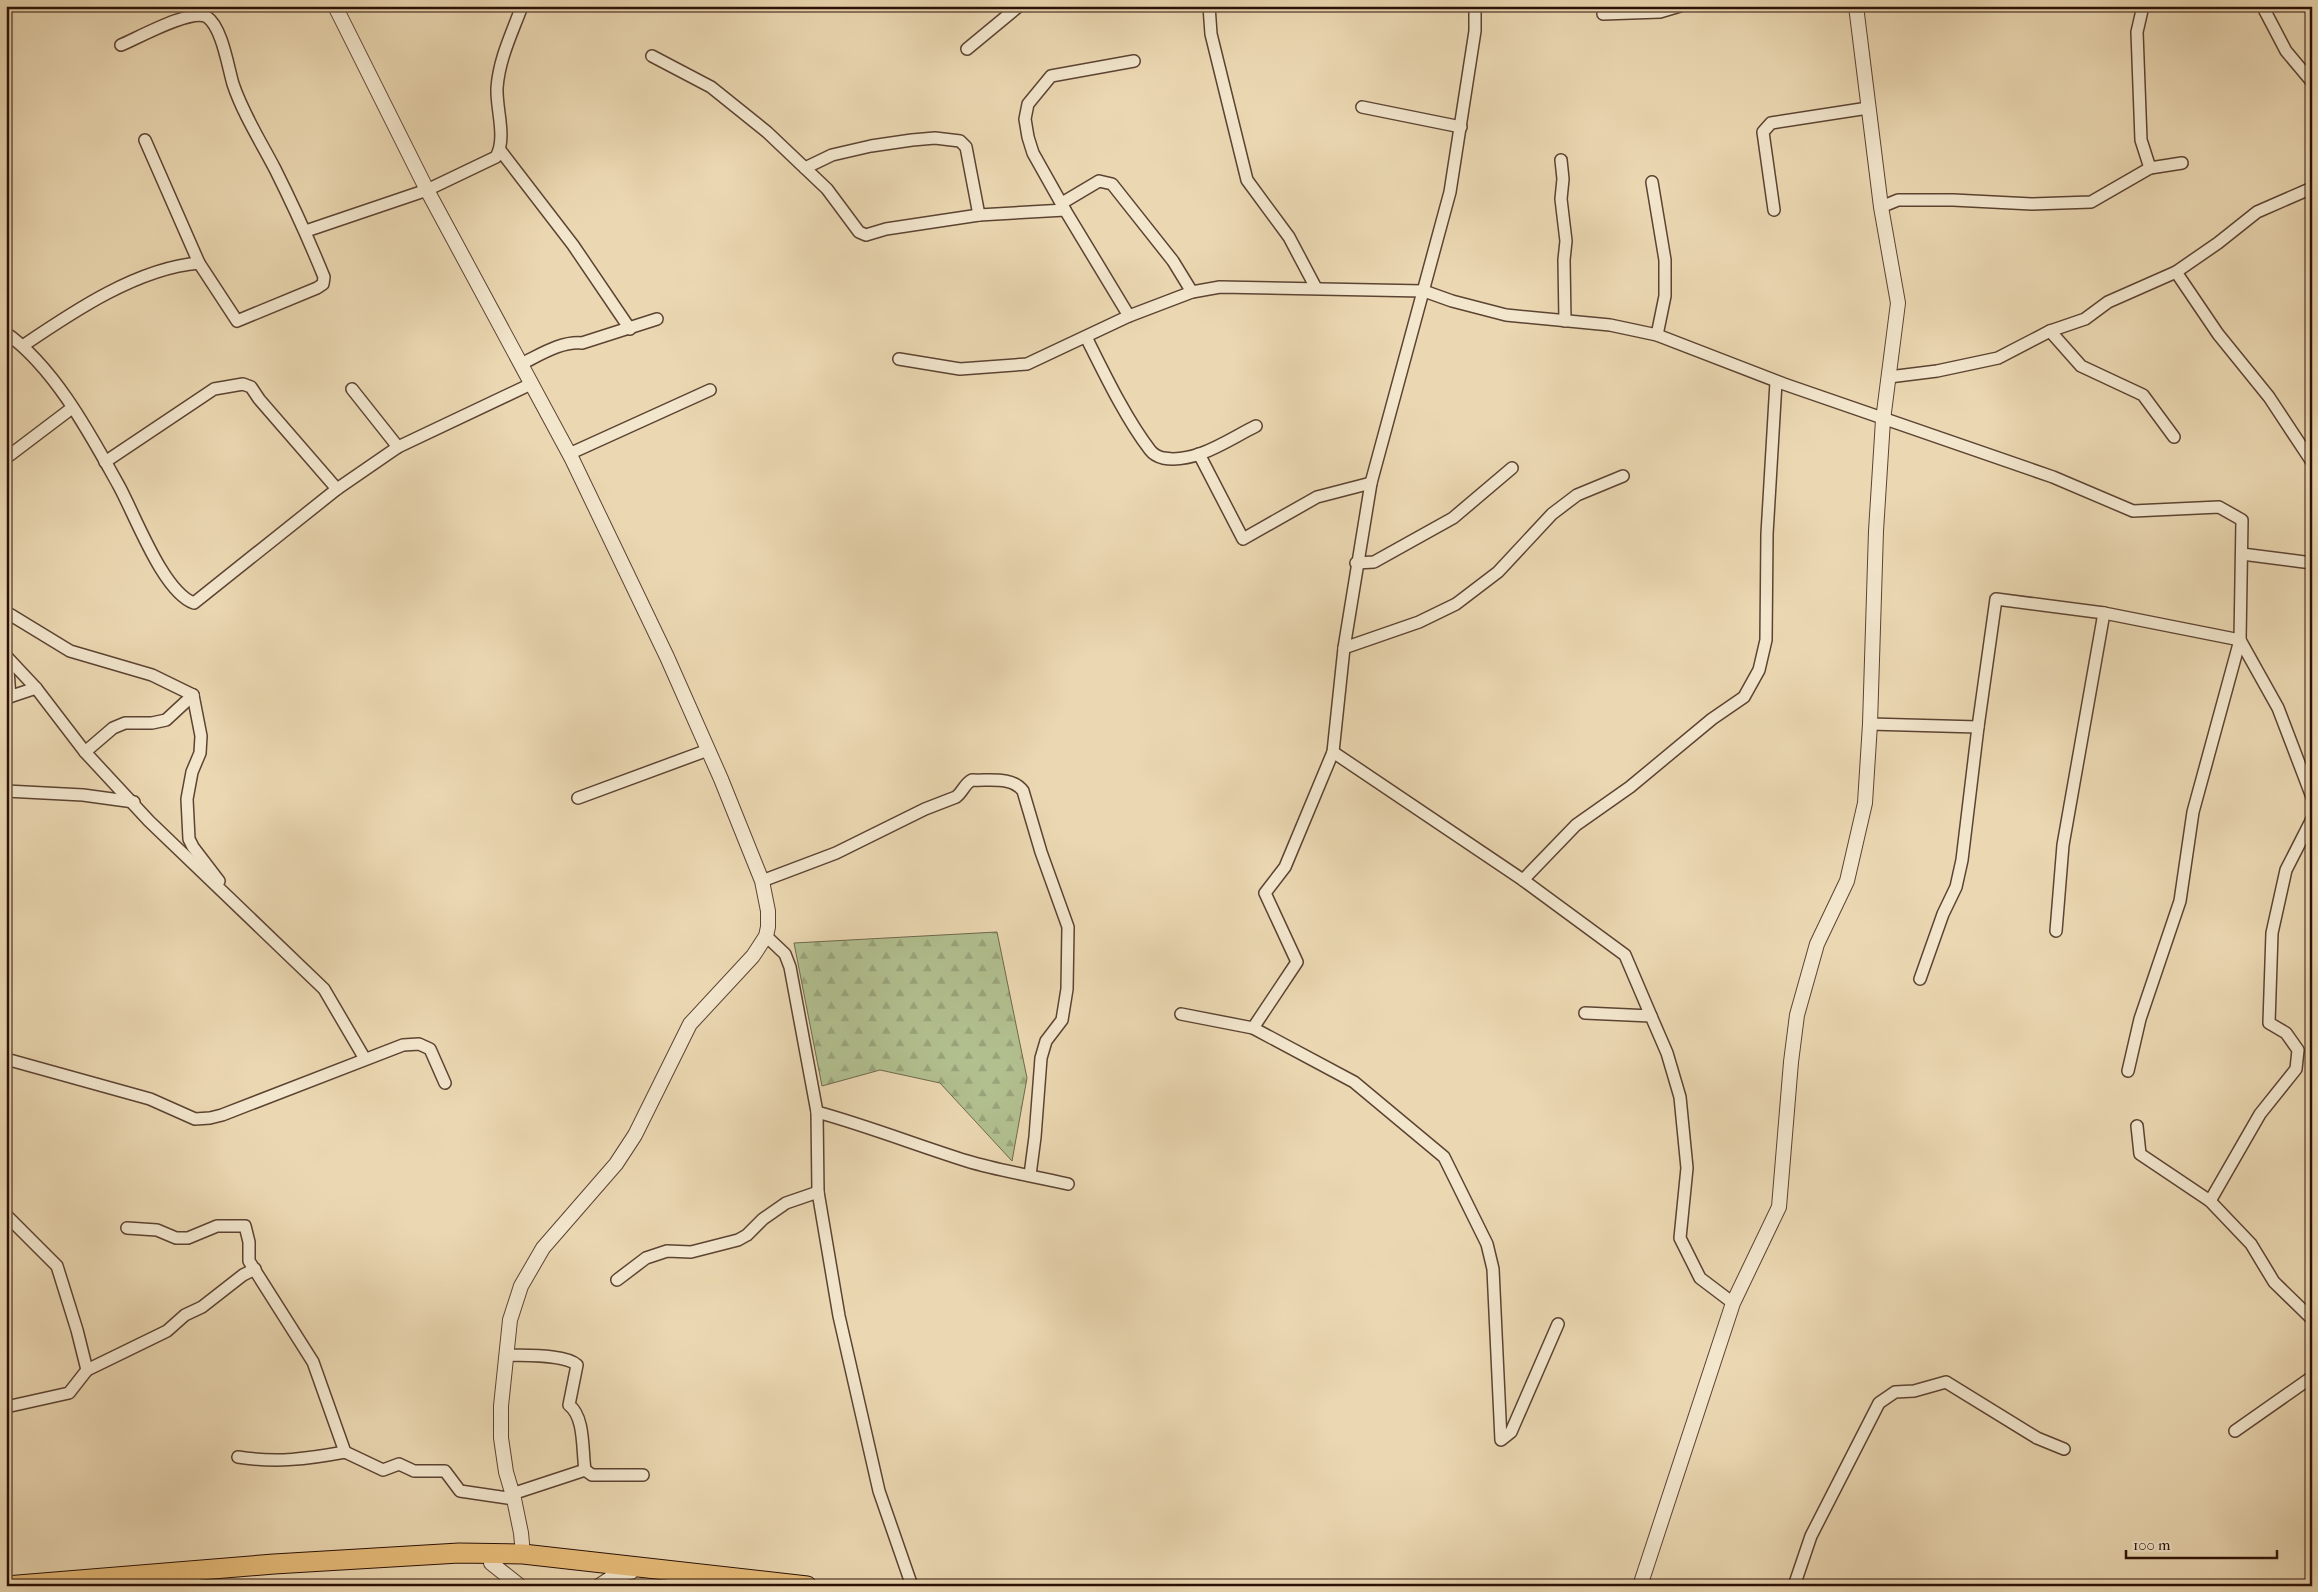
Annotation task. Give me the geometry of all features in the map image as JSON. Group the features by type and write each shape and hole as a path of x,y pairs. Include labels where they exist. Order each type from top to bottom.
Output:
{"main road":[{"path":"6,1586 400,1556 523,1554 807,1586"},
{"path":"125,1586 194,1583 273,1573 491,1563 544,1563 631,1572 725,1586"}],"street":[{"path":"335,6 427,190 569,454 667,657 762,881 768,911 766,936 753,956 690,1024 630,1142 616,1164 543,1248 521,1286 510,1320 501,1406 500,1438 523,1554"},
{"path":"306,231 427,190 496,157 500,150 497,87 503,55 522,6"},
{"path":"967,49 1019,6"},
{"path":"1209,6 1212,34 1247,180 1289,237 1316,288"},
{"path":"1253,1028 1297,962 1265,893 1285,867 1333,752 1344,648 1356,563 1371,483 1450,192 1476,31 1475,6"},
{"path":"1603,14 1660,12 1680,6"},
{"path":"1640,1586 1733,1303 1779,1207 1791,1062 1797,1014 1818,944 1847,881 1865,803 1870,724 1876,531 1884,420 1898,303 1881,207 1856,6"},
{"path":"2142,6 2137,32 2141,140 2150,168"},
{"path":"2265,11 2286,52 2312,82"},
{"path":"121,45 173,22 200,15 207,18 219,35 234,86 253,127 306,231 324,277 323,284 318,288 237,321 199,263 144,140"},
{"path":"652,56 711,88 767,132 827,189 859,232 866,235 886,229 979,215 1064,207 1100,181 1112,184 1173,260 1192,292"},
{"path":"1129,316 1033,153 1025,119 1028,104 1051,76 1134,61"},
{"path":"1362,107 1461,127"},
{"path":"1774,210 1763,132 1767,126 1771,123 1868,108"},
{"path":"805,168 832,155 871,146 935,138 960,141 966,147 979,215"},
{"path":"500,150 573,245 630,329"},
{"path":"1561,160 1563,179 1561,199 1566,241 1564,260 1565,321"},
{"path":"1881,207 1898,200 1953,200 2032,204 2091,202 2150,168 2182,163"},
{"path":"1652,182 1664,260 1665,296 1657,335"},
{"path":"1889,377 1937,371 1998,358 2050,331 2084,319 2108,302 2176,272 2218,244 2258,212 2312,188"},
{"path":"24,345 48,328 140,278 176,265 199,263"},
{"path":"2176,272 2218,334 2269,397 2312,462"},
{"path":"899,359 960,369 1027,364 1129,316 1192,292 1220,287 1424,291 1452,301 1506,315 1610,325 1657,335 1776,382 2053,477 2133,511 2219,506 2242,520 2240,640 2192,812 2180,901 2140,1020 2128,1071"},
{"path":"520,364 566,343 582,343 657,319"},
{"path":"2050,331 2082,366 2143,395 2174,437"},
{"path":"6,333 24,345 58,386 105,462 168,582 194,603 338,489 398,447 532,384"},
{"path":"1086,337 1117,396 1152,452 1162,458 1181,458 1199,454 1256,426"},
{"path":"1523,880 1576,824 1630,787 1712,719 1744,698 1759,670 1766,640 1767,534 1776,382"},
{"path":"105,462 214,389 243,384 251,387 259,399 338,489"},
{"path":"352,389 398,447"},
{"path":"569,454 710,390"},
{"path":"6,458 72,408"},
{"path":"1199,454 1243,539 1317,497 1371,483"},
{"path":"1356,563 1374,562 1453,518 1512,468"},
{"path":"1344,648 1419,622 1456,604 1498,572 1552,514 1577,495 1623,476"},
{"path":"2242,554 2312,563"},
{"path":"1920,979 1943,914 1956,887 1962,860 1996,599 2104,613 2240,640 2278,708 2312,797"},
{"path":"6,612 70,651 152,675 193,695"},
{"path":"2056,931 2064,845 2104,613"},
{"path":"7,657 36,688 85,752 134,802 149,821 324,989 365,1058"},
{"path":"7,657 8,698 36,688"},
{"path":"85,752 112,728 125,723 166,720 193,695"},
{"path":"193,695 201,736 200,753 192,772 187,799 189,839 193,847 241,909"},
{"path":"1870,724 1978,727"},
{"path":"578,798 708,750"},
{"path":"1333,752 1523,880 1625,955 1667,1053 1680,1097 1687,1168 1680,1238 1700,1278 1733,1303"},
{"path":"762,881 836,854 925,809 956,797 967,782 972,780 1013,781 1019,786 1023,791 1041,852 1068,927 1067,989 1062,1020 1046,1041 1040,1058 1035,1136 1030,1176"},
{"path":"6,791 83,795 134,802"},
{"path":"2210,1201 2260,1114 2296,1069 2298,1050 2286,1033 2269,1023 2272,932 2286,870 2312,819"},
{"path":"766,936 785,954 790,967 817,1112 818,1192 840,1316 879,1491 912,1586"},
{"path":"1585,1013 1651,1016"},
{"path":"1181,1014 1253,1028 1354,1082 1444,1157 1487,1244 1493,1269 1501,1440 1511,1432 1558,1324"},
{"path":"6,1059 150,1099 195,1119 222,1115 365,1058 403,1045 419,1044 430,1049 445,1083"},
{"path":"817,1112 862,1124 967,1161 1005,1172 1068,1184"},
{"path":"2136,1126 2140,1154 2210,1201 2251,1244 2274,1282 2312,1319"},
{"path":"616,1280 646,1258 667,1251 691,1252 748,1236 763,1219 786,1203 818,1192"},
{"path":"6,1215 57,1266 87,1370"},
{"path":"127,1228 157,1230 176,1238 188,1238 216,1226 245,1226 249,1242 249,1261 313,1362 345,1452"},
{"path":"6,1407 69,1393 87,1370 167,1331 185,1316 255,1269"},
{"path":"507,1355 562,1358 573,1361 577,1365 569,1405 576,1410 584,1470"},
{"path":"2235,1431 2312,1377"},
{"path":"1794,1586 1811,1536 1879,1403 1895,1392 1914,1391 1946,1382 2037,1438 2064,1449"},
{"path":"238,1456 264,1461 299,1460 345,1452 383,1470 399,1464 414,1471 445,1471 460,1491 513,1497 584,1470"},
{"path":"584,1470 592,1475 643,1475"},
{"path":"491,1563 520,1586"},
{"path":"599,1586 614,1576 631,1572"}],"green space":[{"path":"997,932 1027,1078 1012,1161 940,1083 880,1070 822,1086 794,943"}]}
